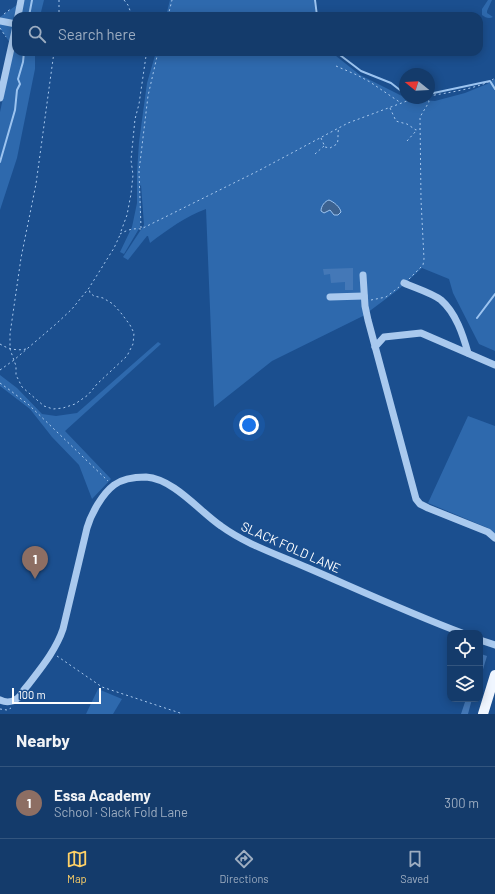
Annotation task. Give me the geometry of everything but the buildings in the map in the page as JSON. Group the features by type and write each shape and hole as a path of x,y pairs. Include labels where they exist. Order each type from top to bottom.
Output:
{"main road":[{"path":"483,714 495,676"}],"street":[{"path":"19,12 21,1"},
{"path":"0,21 12,24"},
{"path":"0,98 2,76 12,46"},
{"path":"363,275 364,298 368,320 416,499 420,504 428,508 488,532 495,538"},
{"path":"404,283 434,296 445,304 460,328 468,353"},
{"path":"330,297 364,298"},
{"path":"375,347 384,337 421,332 495,365"},
{"name":"SLACK FOLD LANE","path":"0,700 10,702 18,698 41,669 57,643 63,630 90,519 94,511 104,495 113,486 124,480 138,477 152,478 170,486 236,537 399,608 454,630"},
{"path":"483,641 495,645"}],"path":[{"path":"59,0 59,12"},
{"path":"124,0 131,12"},
{"path":"169,12 172,0"},
{"path":"0,17 21,1"},
{"path":"0,28 12,46"},
{"path":"53,56 36,184 21,258 10,334 10,349 16,366 16,375 22,387 44,406 53,409 63,408 75,404 88,395 97,384 127,356 133,344 134,333 121,313 113,304 90,293 89,288"},
{"path":"0,370 14,360 72,309 89,288 114,248 120,234 131,194 133,175 131,160 135,119 139,104 145,56"},
{"path":"141,229 139,171 148,96 157,56"},
{"path":"336,66 370,82 399,101"},
{"path":"435,95 485,84 495,78"},
{"path":"120,234 135,228 141,229 258,171 348,123 399,104"},
{"path":"364,298 386,297 423,265 420,117 428,104"},
{"path":"390,107 396,121 407,124 416,130"},
{"path":"321,137 324,145 330,148 338,142 339,128"},
{"path":"407,141 416,130 420,129"},
{"path":"315,154 324,145"},
{"path":"0,344 10,349 17,350 28,348"},
{"path":"0,383 29,405 113,486"},
{"path":"51,652 102,687 183,714"}],"shaded area":[{"path":"24,0 44,0 41,12 21,12"},
{"path":"170,0 314,0 316,12 167,12"},
{"path":"488,0 492,0 487,13 493,17 490,18 483,16 482,9"},
{"path":"21,2 17,12 12,12 12,46 0,28 0,17"},
{"path":"12,56 35,56 35,69 17,158 0,210 0,112"},
{"path":"155,56 336,56 360,75 399,94 399,104 435,104 435,101 465,93 495,79 495,351 479,344 453,293 449,279 422,268 399,289 363,316 272,361 214,407 206,209 184,219 150,243 147,236 128,260 123,257 144,225 141,185 140,227 124,254 120,252 132,227 137,203 139,142 147,83"},
{"path":"329,200 335,203 339,208 341,212 338,215 334,215 330,210 324,213 321,211 326,201"},
{"path":"158,342 161,344 65,431 111,479 92,499 79,465 52,437 30,409 0,386 0,375 17,388 42,414 56,416 77,413"},
{"path":"468,416 495,426 495,534 488,528 428,503"},
{"path":"98,689 122,699 113,714 86,714"}],"waterway":[{"path":"30,12 32,0"},
{"path":"315,0 316,12"},
{"path":"0,162 15,110 17,90 20,84 18,79 24,56"},
{"path":"341,56 361,71 391,83 399,89"},
{"path":"435,93 490,81 495,89"},
{"path":"477,318 495,294"}],"place":[{"name":"Essa Academy","path":"35,579"}]}
